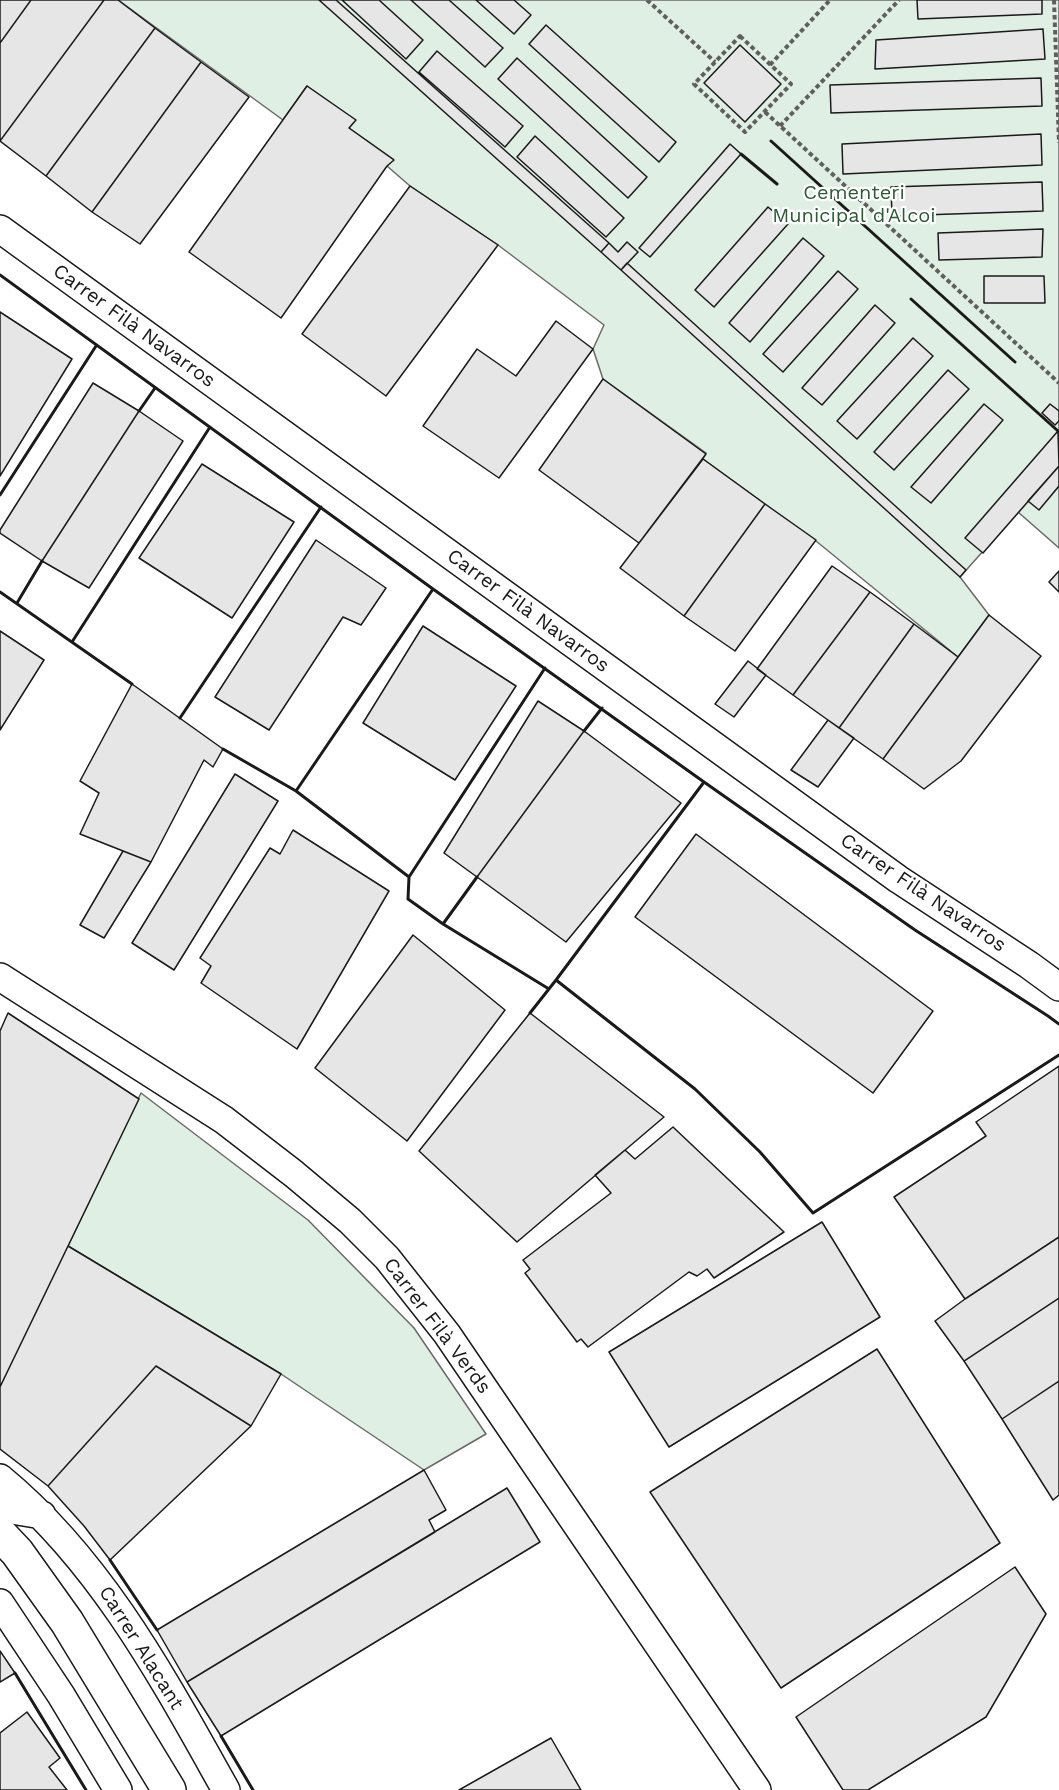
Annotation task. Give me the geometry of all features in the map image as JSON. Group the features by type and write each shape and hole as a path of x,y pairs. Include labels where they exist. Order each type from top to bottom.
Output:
{"main road":[{"path":"0,1534 17,1552 68,1622 169,1790"}],"street":[{"name":"Carrer Filà Navarros","path":"0,229 898,879 1029,964 1059,987"},
{"name":"Carrer Filà Verds","path":"0,976 224,1120 350,1221 387,1258 447,1334 757,1790"},
{"name":"Carrer Alacant","path":"0,1478 42,1515 107,1592 162,1679 226,1790"},
{"path":"0,1508 42,1515"},
{"path":"0,1603 61,1695 118,1790"}],"path":[{"path":"647,0 715,62"},
{"path":"770,65 830,0"},
{"path":"780,126 899,0"},
{"path":"1054,0 1059,143"},
{"path":"740,36 770,65 791,84 745,132 694,84 740,36"},
{"path":"765,112 1059,383"}],"green space":[{"name":"Cementeri Municipal d'Alcoi","path":"118,0 1059,0 1059,548 1018,512 960,577 989,615 958,657 816,541 703,459 706,453 603,379 593,349 604,325 498,245 410,186 387,166 393,159 349,128 355,120 307,86 283,120"},
{"path":"141,1093 308,1220 414,1328 486,1434 424,1470 281,1374 68,1246"}],"building":[{"path":"0,0 31,0 0,43"},
{"path":"31,0 104,0 0,141 0,43"},
{"path":"104,0 118,0 155,28 46,176 0,141"},
{"path":"319,0 336,0 609,243 601,252"},
{"path":"342,0 379,0 423,40 406,59"},
{"path":"411,0 449,0 503,48 485,67"},
{"path":"476,0 514,0 531,15 514,34"},
{"path":"917,0 1042,0 1042,14 918,19"},
{"path":"546,25 676,142 659,162 529,44"},
{"path":"155,28 201,62 92,212 46,176"},
{"path":"1043,29 1045,59 875,69 876,40"},
{"path":"740,45 781,84 745,122 704,83"},
{"path":"437,51 523,126 505,147 419,72"},
{"path":"517,58 647,177 628,198 498,79"},
{"path":"201,62 249,97 140,244 92,212"},
{"path":"1041,78 1042,106 831,113 830,85"},
{"path":"307,86 356,120 349,128 394,160 387,166 281,318 189,252"},
{"path":"1041,134 1042,165 843,174 842,144"},
{"path":"535,136 624,218 606,237 517,157"},
{"path":"730,144 741,154 650,257 639,248"},
{"path":"1042,182 1043,211 892,216 891,187"},
{"path":"410,186 498,245 386,396 302,334"},
{"path":"768,207 788,224 714,307 695,290"},
{"path":"1043,229 1042,257 939,260 938,233"},
{"path":"803,238 824,256 750,342 729,323"},
{"path":"627,242 638,252 621,270 601,252 609,243 618,252"},
{"path":"627,263 966,570 960,577 621,270"},
{"path":"838,271 858,289 783,372 763,354"},
{"path":"984,276 1044,276 1045,303 984,303"},
{"path":"875,305 895,323 822,405 802,388"},
{"path":"0,312 72,359 0,476"},
{"path":"556,321 593,349 499,478 423,426 477,349 516,376"},
{"path":"913,338 933,356 857,439 837,421"},
{"path":"948,370 969,389 894,470 874,452"},
{"path":"603,379 706,454 639,543 539,470"},
{"path":"93,383 139,411 42,561 0,533 0,530"},
{"path":"984,404 1003,420 931,503 911,487"},
{"path":"1050,404 1059,411 1059,421 1055,425 1042,413"},
{"path":"139,411 183,441 89,588 42,561"},
{"path":"1058,431 1059,466 983,553 965,538"},
{"path":"703,459 765,504 684,616 620,568"},
{"path":"202,464 294,522 232,618 139,558"},
{"path":"1059,466 1059,486 1039,510 1028,501"},
{"path":"765,504 816,540 735,651 684,616"},
{"path":"316,540 386,588 361,625 343,617 269,730 215,697"},
{"path":"832,566 870,592 793,695 757,669"},
{"path":"1059,571 1059,592 1049,582"},
{"path":"870,592 914,624 839,728 793,695"},
{"path":"989,615 1041,656 961,761 924,789 883,759"},
{"path":"914,624 958,657 883,759 839,728"},
{"path":"423,626 516,686 455,780 363,723"},
{"path":"0,631 44,660 0,730"},
{"path":"748,661 766,675 734,717 715,704"},
{"path":"132,684 223,749 213,767 204,760 151,862 80,834 99,793 80,781"},
{"path":"538,701 584,731 477,877 444,853"},
{"path":"828,720 854,738 818,787 791,770"},
{"path":"584,731 681,803 566,942 477,877"},
{"path":"235,774 278,801 174,970 132,943"},
{"path":"293,830 389,891 297,1049 201,983 211,966 200,958 270,848 280,854"},
{"path":"696,834 933,1011 873,1093 635,917"},
{"path":"123,851 151,862 104,938 80,925"},
{"path":"413,935 505,1010 407,1141 315,1068"},
{"path":"8,1013 139,1099 0,1387 0,1031"},
{"path":"530,1013 664,1117 517,1242 419,1151"},
{"path":"1059,1066 1059,1237 965,1299 894,1197 986,1136 976,1122"},
{"path":"673,1127 784,1232 714,1278 707,1269 697,1276 689,1272 588,1347 581,1339 577,1342 525,1273 530,1269 523,1260 611,1193 595,1175 625,1150 635,1159"},
{"path":"822,1222 880,1317 669,1447 609,1352"},
{"path":"1059,1237 1059,1298 964,1361 935,1321"},
{"path":"68,1246 281,1374 251,1426 156,1366 48,1486 0,1449 0,1387"},
{"path":"1059,1298 1059,1381 1002,1419 964,1361"},
{"path":"877,1349 1000,1543 781,1688 650,1492"},
{"path":"156,1366 251,1426 110,1560 84,1526 48,1486"},
{"path":"1059,1381 1059,1495 1053,1500 1002,1419"},
{"path":"424,1470 446,1510 429,1520 435,1532 187,1682 157,1630"},
{"path":"507,1488 540,1542 221,1736 187,1682"},
{"path":"1015,1567 1046,1614 986,1717 868,1790 843,1790 796,1717"},
{"path":"0,1651 15,1673 0,1682"},
{"path":"27,1712 60,1758 49,1767 67,1790 0,1790 0,1733"},
{"path":"551,1738 581,1790 459,1790"}],"wall":[{"path":"771,141 1015,362"},
{"path":"741,154 777,184"},
{"path":"0,275 704,782 915,930 1059,1024"},
{"path":"911,299 1058,431"},
{"path":"0,495 96,346"},
{"path":"139,411 155,388"},
{"path":"72,642 210,427"},
{"path":"180,718 321,507"},
{"path":"17,603 42,561"},
{"path":"409,877 296,791 433,589"},
{"path":"0,592 132,684"},
{"path":"443,924 408,899 409,877 545,668"},
{"path":"584,731 602,708"},
{"path":"223,749 296,791"},
{"path":"556,980 704,782"},
{"path":"477,877 443,924 549,989"},
{"path":"530,1013 556,980 695,1089 760,1152 813,1213 1059,1055"},
{"path":"110,1560 157,1630"},
{"path":"15,1673 86,1790"},
{"path":"221,1736 253,1790"}]}
